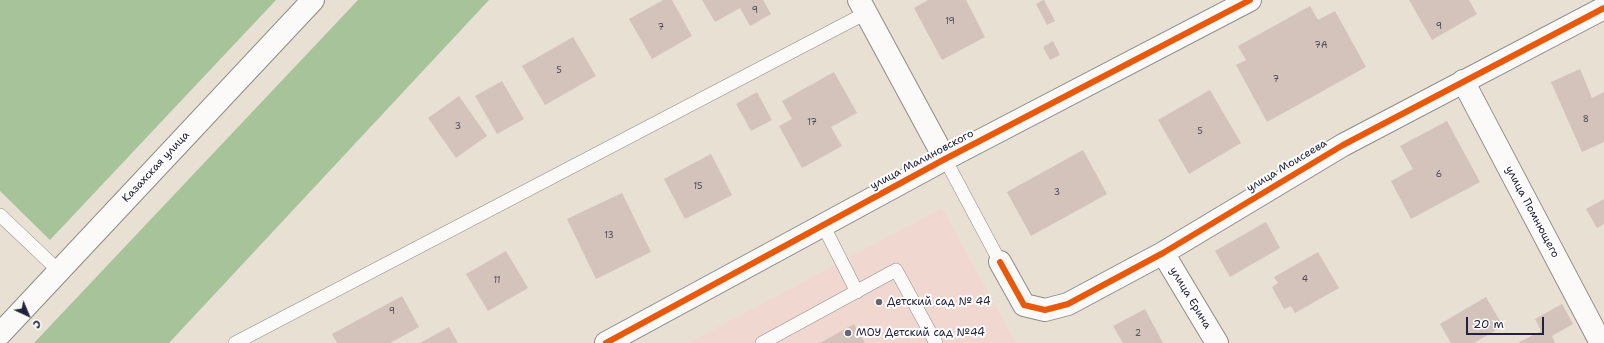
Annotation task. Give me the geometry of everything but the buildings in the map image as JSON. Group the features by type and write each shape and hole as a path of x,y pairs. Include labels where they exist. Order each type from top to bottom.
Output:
{"street":[{"name":"Казахская улица","path":"0,334 313,0"},
{"name":"улица Малиновского","path":"606,343 945,159 1250,0"},
{"path":"863,6 945,159"},
{"name":"улица Моисеева","path":"1000,262 1024,305 1045,310 1068,304 1163,252 1343,145 1604,8"},
{"name":"улица Помнющего","path":"1464,81 1601,343"},
{"name":"улица Ерина","path":"1163,252 1217,343"}],"lane":[{"path":"235,343 863,6"},
{"path":"945,159 1000,262"},
{"path":"0,215 58,271"},
{"path":"823,225 857,292"},
{"path":"762,343 896,270 936,343"}],"shaded area":[{"name":"Детский сад № 44","path":"942,208 1016,343 688,343"}],"green space":[{"path":"0,0 276,0 50,240 0,191"},
{"path":"358,0 489,0 169,343 34,343"}],"cycle path":[{"path":"606,343 945,159 1250,0"},
{"path":"1000,262 1024,305 1045,310 1068,304 1163,253 1343,145 1604,8"}],"place":[{"name":"Детский сад № 44","path":"879,302"},
{"name":"МОУ Детский сад №44","path":"848,333"}]}
